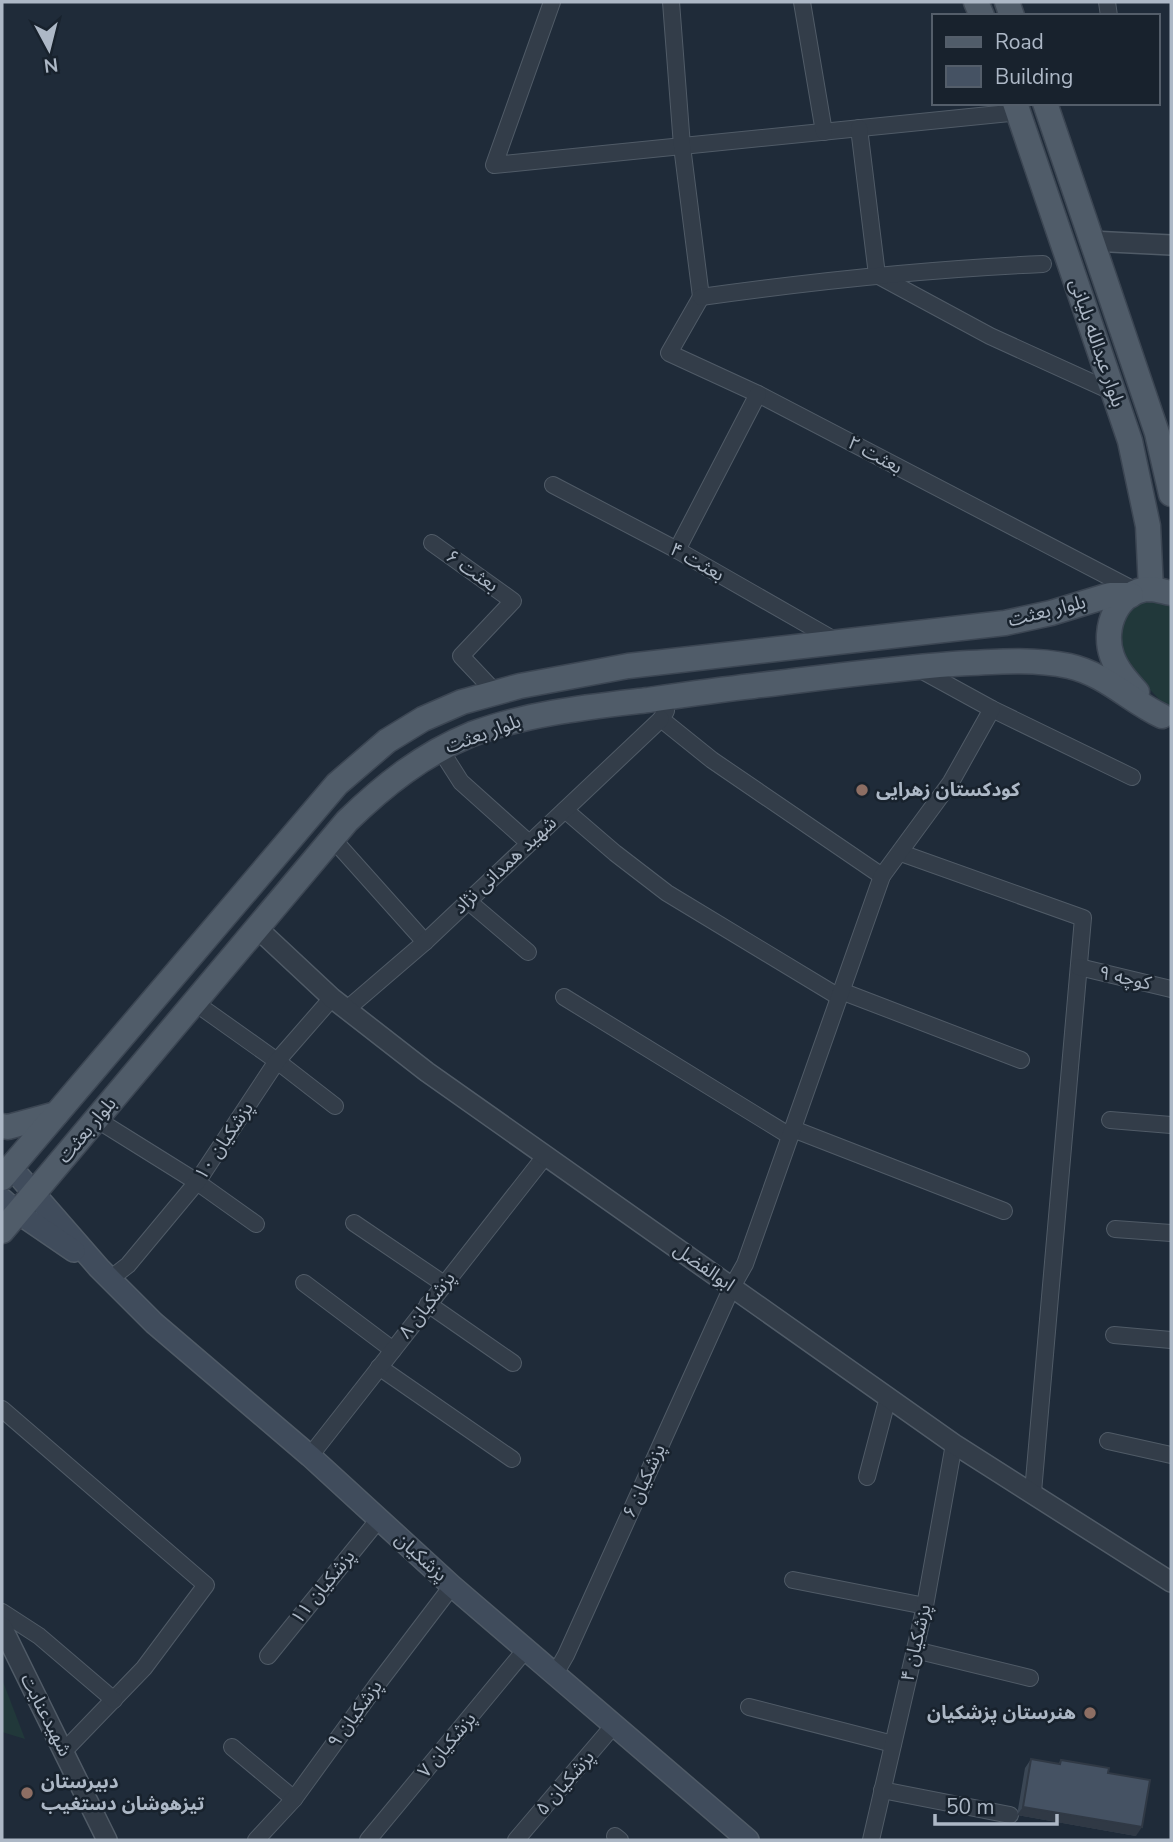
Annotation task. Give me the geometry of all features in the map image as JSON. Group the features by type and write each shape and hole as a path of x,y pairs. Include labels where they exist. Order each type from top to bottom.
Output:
{"main road":[{"name":"بلوار عبدالله بلیانی","path":"1046,105 1157,433 1171,495"},
{"name":"بلوار عبدالله بلیانی","path":"1017,108 1130,441 1148,527 1147,592"},
{"name":"بلوار بعثت","path":"5,1169 56,1114 261,871 345,776 387,741 423,719 462,702 561,677 628,666 1005,623 1110,595 1147,592"},
{"path":"1147,592 1116,609 1108,636 1111,654 1123,676 1167,720"},
{"name":"بلوار بعثت","path":"7,1214 34,1193 256,927 364,804 418,761 475,733 562,711 917,667 1021,661 1071,667 1107,681 1167,720"},
{"path":"2,1126 8,1127 56,1114"},
{"name":"پزشکیان","path":"5,1169 34,1193 154,1323 310,1456 452,1586 748,1840"},
{"name":"پزشکیان","path":"7,1214 105,1273"}],"street":[{"path":"552,2 494,165 824,132 1017,108"},
{"path":"671,2 682,146 701,297 813,281 970,267 1043,264"},
{"path":"802,2 824,132"},
{"path":"859,128 877,275"},
{"path":"1091,241 1171,245"},
{"path":"877,275 990,336 1113,392"},
{"name":"بعثت ۲","path":"701,297 669,353 758,394 1147,592"},
{"path":"677,550 758,394"},
{"name":"بعثت ۴","path":"553,485 677,550 838,642"},
{"name":"بعثت ۶","path":"432,543 513,601 461,656 495,692"},
{"path":"917,667 992,709 1132,777"},
{"name":"شهید همدانی نژاد","path":"340,1004 425,942 661,719 676,696"},
{"name":"پزشکیان ۶","path":"555,1674 566,1655 732,1287 745,1264 882,876 951,782 992,709"},
{"path":"661,719 712,760 882,876"},
{"path":"440,749 461,782 529,843"},
{"path":"565,810 615,853 667,892 840,994 1021,1060"},
{"path":"332,838 425,942"},
{"path":"901,853 1083,918 1033,1492"},
{"path":"468,901 528,951"},
{"name":"ابوالفضل","path":"256,927 340,1004 427,1072 954,1444 1171,1582"},
{"name":"کوچه ۹","path":"1079,967 1171,989"},
{"path":"564,997 792,1133 1004,1211"},
{"path":"194,1002 335,1106"},
{"name":"پزشکیان ۱۰","path":"105,1273 128,1265 197,1182 277,1061 340,1004"},
{"path":"96,1119 197,1182 256,1224"},
{"path":"1110,1119 1171,1125"},
{"name":"پزشکیان ۸","path":"310,1456 546,1155"},
{"path":"354,1223 444,1284"},
{"path":"1115,1229 1171,1233"},
{"path":"304,1283 393,1350"},
{"path":"428,1304 513,1363"},
{"path":"1114,1335 1171,1340"},
{"path":"379,1367 512,1459"},
{"path":"867,1477 888,1397"},
{"path":"2,1409 206,1585 144,1668 64,1751"},
{"path":"1108,1441 1171,1455"},
{"name":"پزشکیان ۴","path":"871,1840 925,1606 954,1444"},
{"name":"پزشکیان ۱۱","path":"268,1656 379,1519"},
{"path":"793,1580 925,1606"},
{"name":"پزشکیان ۹","path":"256,1840 294,1799 452,1586"},
{"path":"2,1612 38,1636 114,1700"},
{"name":"شهیدعنایت","path":"2,1627 107,1840"},
{"name":"پزشکیان ۷","path":"368,1840 526,1649"},
{"path":"915,1650 1030,1678"},
{"path":"749,1707 893,1744"},
{"name":"پزشکیان ۵","path":"516,1840 614,1725"},
{"path":"232,1747 294,1799"},
{"path":"882,1790 1010,1815"}],"green space":[{"path":"1155,600 1171,604 1171,712 1123,661 1118,628 1134,605"},
{"path":"2,1679 25,1739 2,1732"}],"building":[{"path":"1031,1759 1060,1764 1061,1760 1109,1768 1108,1773 1150,1780 1142,1827 1023,1807"}],"place":[{"name":"کودکستان زهرایی","path":"862,790"},
{"name":"هنرستان پزشکیان","path":"1090,1713"},
{"name":"دبیرستان تیزهوشان دستغيب","path":"27,1793"}]}
